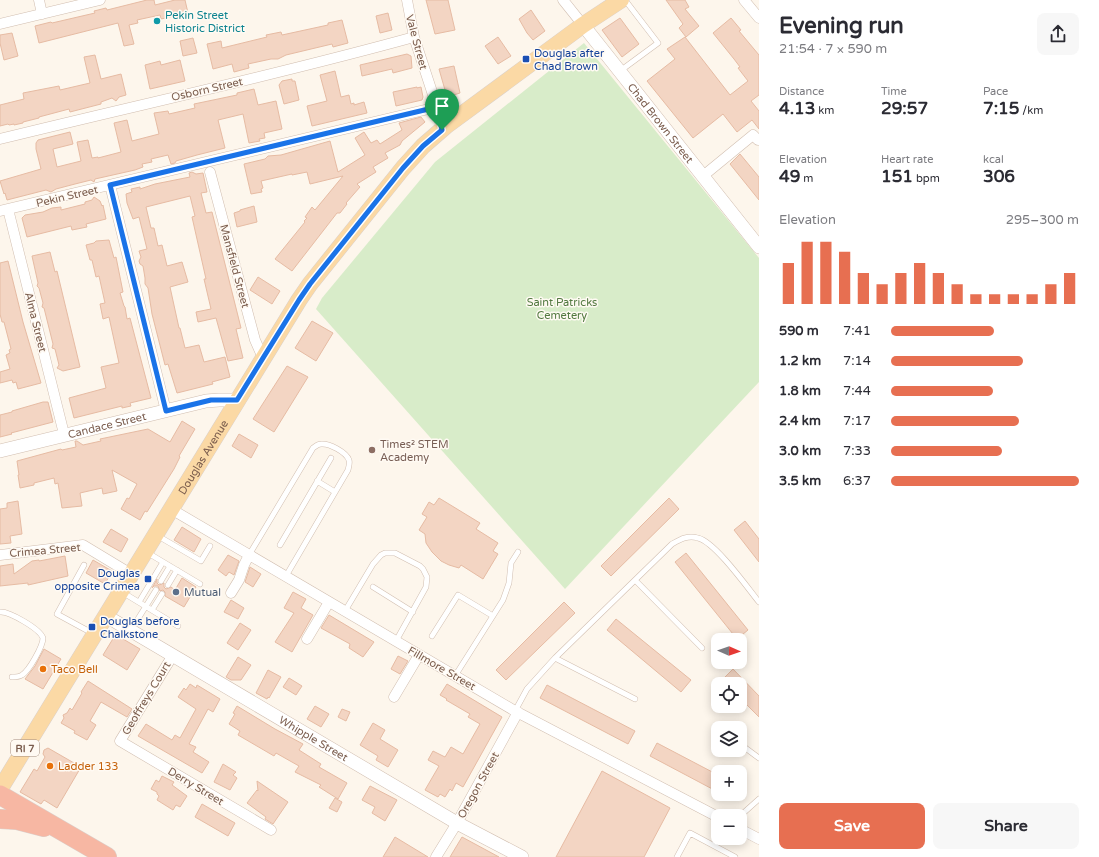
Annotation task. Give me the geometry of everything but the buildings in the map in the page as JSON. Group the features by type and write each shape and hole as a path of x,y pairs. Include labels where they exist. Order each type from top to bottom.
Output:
{"highway":[{"path":"0,794 107,857"},
{"path":"0,820 26,822 72,836"}],"main road":[{"name":"Douglas Avenue","path":"0,789 237,400 310,284 403,168 423,146 442,130 583,25 621,0"}],"street":[{"path":"39,0 42,14"},
{"path":"0,24 100,0"},
{"name":"Vale Street","path":"407,0 414,37 437,107 442,130"},
{"name":"Chad Brown Street","path":"563,0 759,245"},
{"path":"744,0 759,18"},
{"name":"Osborn Street","path":"0,139 267,76 340,58 414,37"},
{"name":"Pekin Street","path":"4,210 437,107"},
{"path":"703,176 753,135 758,140 759,139"},
{"name":"Mansfield Street","path":"210,172 254,340 263,358"},
{"path":"110,185 166,411"},
{"name":"Alma Street","path":"4,210 64,434"},
{"name":"Candace Street","path":"0,450 211,400 237,400"},
{"name":"Fillmore Street","path":"171,509 516,711 711,813"},
{"name":"Crimea Street","path":"0,555 83,545 131,574"},
{"path":"231,593 249,555"},
{"path":"307,639 329,602"},
{"name":"Whipple Street","path":"106,616 457,823 522,857"},
{"name":"Geoffreys Court","path":"120,741 173,655"},
{"path":"394,697 419,655"},
{"name":"Oregon Street","path":"436,857 457,823 516,711"},
{"name":"Derry Street","path":"120,741 271,830"},
{"path":"747,833 759,839"}],"lane":[{"path":"620,72 658,43 625,0"},
{"path":"249,555 310,451 319,444 330,446 344,454 348,459 348,470 286,576"},
{"path":"280,545 331,458"},
{"path":"317,481 335,492"},
{"path":"156,535 201,562 210,546"},
{"path":"516,711 527,689 555,658 672,544 684,537 704,540 718,553 759,602"},
{"path":"145,551 200,584"},
{"path":"344,611 377,559 385,553 390,552 399,554 420,566 426,573 427,577 426,587 396,640"},
{"path":"455,676 506,593 509,583 511,563 518,552"},
{"path":"139,602 164,562"},
{"path":"84,565 57,614 95,634"},
{"path":"161,581 170,566"},
{"path":"168,585 177,570"},
{"path":"635,580 702,648"},
{"path":"373,587 413,612"},
{"path":"131,631 156,590"},
{"path":"121,591 178,626"},
{"path":"152,610 162,594"},
{"path":"432,636 458,595 493,616"},
{"path":"0,612 9,613 38,631 43,638 41,646 26,672 21,676 12,677"},
{"path":"555,658 635,700"},
{"path":"747,749 759,758"},
{"path":"747,810 759,799"},
{"path":"677,857 690,833 735,857"}],"green space":[{"name":"Saint Patricks Cemetery","path":"584,43 759,258 759,382 565,589 316,309 322,298 435,162"}],"place":[{"name":"Pekin Street Historic District","path":"157,21"},
{"name":"Douglas after Chad Brown","path":"526,59"},
{"name":"Times² STEM Academy","path":"372,450"},
{"name":"Douglas opposite Crimea","path":"148,579"},
{"name":"Mutual","path":"176,592"},
{"name":"Douglas before Chalkstone","path":"92,627"},
{"name":"Taco Bell","path":"43,669"},
{"name":"Ladder 133","path":"50,766"}],"route":[{"path":"437,107 442,130 423,146 403,168 310,284 237,400 211,400 166,411 110,185 437,107"}]}
